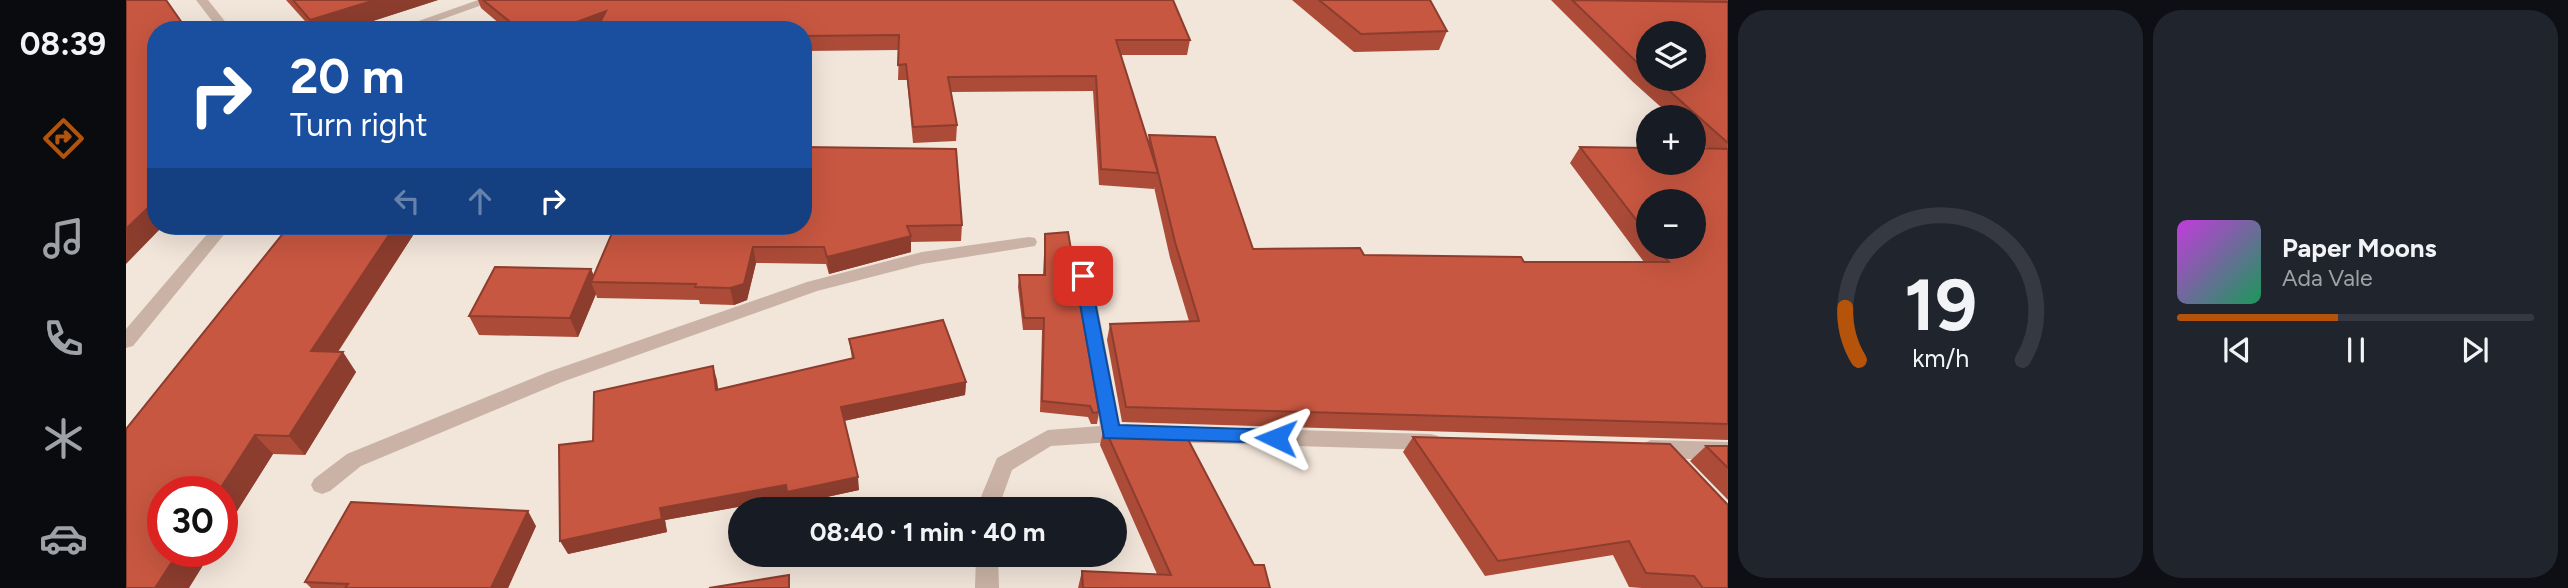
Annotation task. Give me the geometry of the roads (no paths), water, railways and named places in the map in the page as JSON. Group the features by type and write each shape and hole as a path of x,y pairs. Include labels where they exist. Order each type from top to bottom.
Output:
{"street":[{"path":"202,0 219,21"},
{"path":"426,21 490,0"},
{"path":"126,341 215,235"},
{"path":"322,485 354,460 555,377 813,286 922,258 1029,242"},
{"path":"1083,276 1111,433"},
{"path":"992,497 1004,464 1048,438 1111,433 1454,443"},
{"path":"1633,448 1728,451"},
{"path":"1661,449 1680,469"},
{"path":"987,567 987,588"}]}
